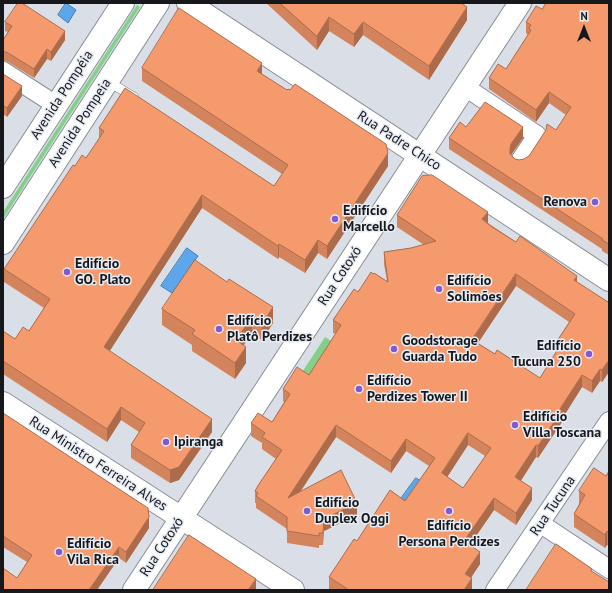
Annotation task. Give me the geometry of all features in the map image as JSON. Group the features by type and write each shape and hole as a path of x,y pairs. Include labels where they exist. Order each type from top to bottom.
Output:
{"street":[{"name":"Avenida Pompéia","path":"3,188 56,104 123,3"},
{"name":"Avenida Pompeia","path":"3,243 158,3"},
{"name":"Rua Padre Chico","path":"188,3 609,280"},
{"name":"Rua Cotoxó","path":"134,590 520,3"},
{"path":"3,70 56,104"},
{"path":"465,87 537,135 520,161"},
{"name":"Rua Ministro Ferreira Alves","path":"3,403 293,590"},
{"name":"Rua Tucuna","path":"495,590 541,524 609,421"},
{"path":"541,524 609,570"}],"lane":[{"path":"108,81 145,104"}],"green space":[{"path":"137,5 140,7 3,219 3,212"},
{"path":"325,337 345,350 318,373 297,380"}],"water":[{"path":"66,3 76,10 68,23 58,15"},
{"path":"187,248 198,256 172,293 161,286"},
{"path":"416,478 421,481 405,510 397,504"}],"building":[{"path":"18,3 22,3 65,31 51,52 47,49 34,69 3,51 3,40 12,26 5,22"},
{"path":"280,3 461,3 467,7 429,66 363,22 354,34 329,17 317,36"},
{"path":"546,3 609,3 609,244 449,138 460,122 466,127 485,102 523,127 511,144 510,154 515,159 524,159 529,156 546,130 547,124 556,130 571,107 549,92 536,110 489,78 498,64 506,69 531,30 529,28 531,25 526,22 536,6 542,9"},
{"path":"179,8 262,63 257,71 287,90 290,90 295,84 386,144 388,153 327,246 318,240 305,260 279,244 278,246 202,195 104,347 212,419 179,467 170,470 131,445 145,423 121,407 107,429 3,361 3,331 15,339 23,327 29,331 50,299 4,269 73,165 75,166 82,155 86,158 104,131 99,128 125,88 274,186 288,165 142,68"},
{"path":"3,74 22,86 7,108 3,105"},
{"path":"432,175 488,212 482,219 492,227 516,242 520,236 577,276 574,280 608,302 609,300 609,360 602,370 600,369 592,381 582,375 560,409 562,410 515,477 532,488 516,513 494,498 464,541 480,552 465,574 472,578 464,590 349,590 329,577 354,539 357,541 390,490 405,501 435,458 406,439 391,461 336,425 288,498 341,470 357,503 324,519 323,533 319,533 319,536 287,531 287,517 256,496 258,493 255,491 282,450 262,437 265,433 251,423 258,413 272,422 290,394 283,389 297,367 309,375 341,325 333,320 354,289 358,292 371,272 388,282 384,252 411,248 436,241 397,215 422,176","holes":["516,274 575,314 557,341 561,344 540,378 497,350 495,354 472,340","468,433 491,448 463,488 442,473"]},
{"name":"Edifício Platô Perdizes","path":"195,260 227,282 229,279 273,307 262,324 252,317 236,340 246,347 235,363 192,334 195,330 162,309"},
{"path":"3,413 148,508 149,517 126,552 119,547 89,590 3,590 3,568 17,578 32,555 3,536"},
{"path":"594,468 606,476 609,471 609,533 607,531 605,535 574,514 585,495 579,491"},
{"path":"189,535 256,579 248,590 153,590"},
{"path":"556,544 592,569 591,571 609,582 609,590 526,590"}],"place":[{"name":"Renova","path":"595,202"},
{"name":"Edifício Marcello","path":"335,219"},
{"name":"Edifício GO. Plato","path":"67,272"},
{"name":"Edifício Solimões","path":"439,289"},
{"name":"Edifício Platô Perdizes","path":"219,329"},
{"name":"Goodstorage Guarda Tudo","path":"394,349"},
{"name":"Edifício Tucuna 250","path":"589,354"},
{"name":"Edifício Perdizes Tower II","path":"359,389"},
{"name":"Edifício Villa Toscana","path":"515,425"},
{"name":"Ipiranga","path":"166,442"},
{"name":"Edifício Duplex Oggi","path":"307,511"},
{"name":"Edifício Persona Perdizes","path":"449,511"},
{"name":"Edifício Vila Rica","path":"59,552"}]}
